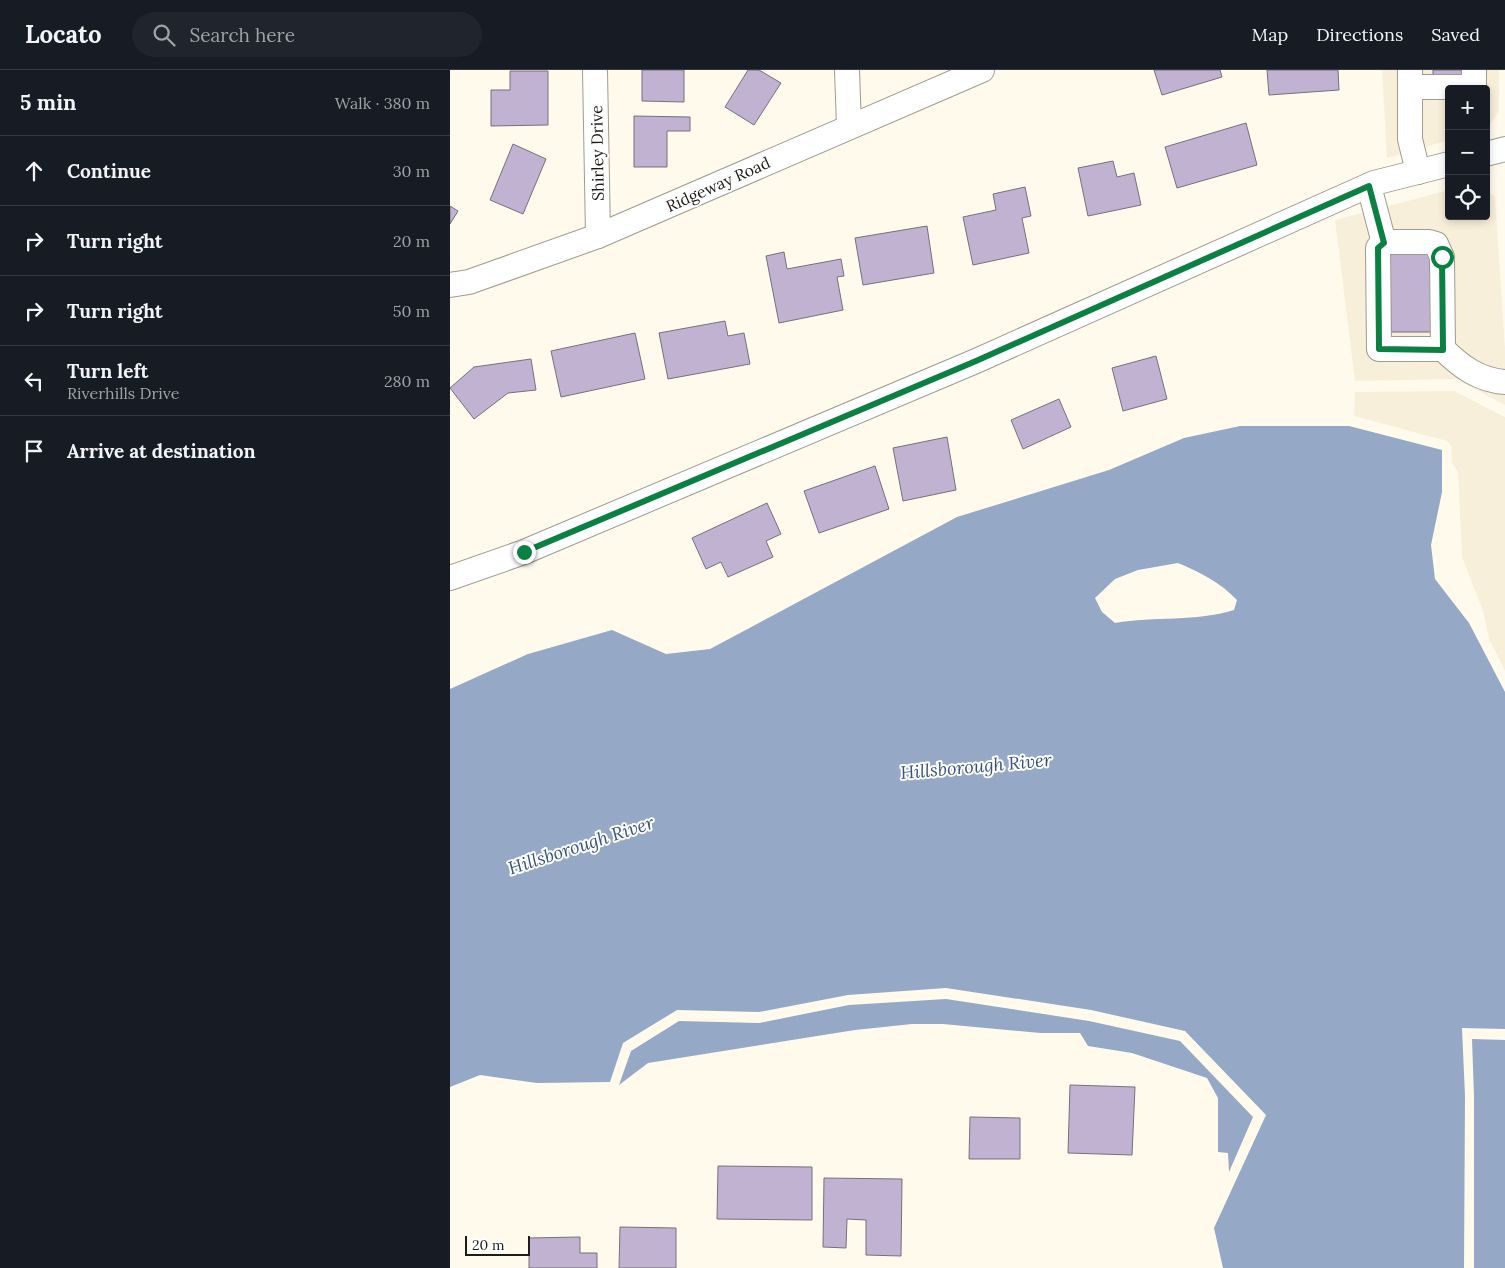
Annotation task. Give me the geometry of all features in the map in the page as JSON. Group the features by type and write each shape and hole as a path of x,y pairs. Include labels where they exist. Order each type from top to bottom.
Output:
{"street":[{"name":"Shirley Drive","path":"595,70 598,236"},
{"path":"847,70 849,126"},
{"name":"Ridgeway Road","path":"450,285 468,282 598,236 982,70"},
{"path":"1418,172 1410,139 1410,79 1474,87 1474,70"},
{"path":"1490,153 1505,149"},
{"path":"450,578 524,552 976,361 1369,186 1445,165"},
{"path":"1369,186 1384,243"},
{"path":"1443,350 1442,257 1440,248 1429,242 1384,243 1378,248 1379,349 1443,350 1466,370 1482,378 1505,382"}],"shaded area":[{"path":"1382,70 1499,70 1499,112 1490,124 1490,85 1445,85 1445,141 1387,158"},
{"path":"1445,191 1445,220 1490,220 1490,194 1495,196 1505,349 1505,405 1456,379 1355,381 1335,220"},
{"path":"1454,391 1505,417 1505,671 1489,639 1483,611 1462,557 1458,472 1452,463 1451,446 1447,441 1354,416 1355,392"}],"water":[{"name":"Hillsborough River","path":"1240,426 1349,426 1442,450 1442,492 1431,545 1435,579 1469,623 1505,692 1505,1029 1462,1028 1465,1096 1464,1268 1223,1268 1214,1228 1266,1115 1185,1031 1091,1010 946,988 848,995 759,1012 677,1010 623,1043 610,1082 537,1083 480,1075 450,1087 450,689 528,654 612,630 666,654 710,649 957,517 1109,470 1184,438","holes":["1178,563 1210,578 1224,588 1237,600 1234,610 1190,618 1115,623 1102,612 1095,598 1115,579 1138,570"]},
{"path":"946,999 1089,1021 1180,1041 1253,1117 1229,1172 1228,1153 1218,1152 1218,1098 1207,1078 1132,1053 1088,1046 1080,1033 1041,1033 943,1024 912,1024 855,1030 648,1063 619,1085 631,1051 679,1021 759,1023 849,1005"},
{"path":"1472,1039 1505,1040 1505,1268 1474,1268 1474,1096"}],"building":[{"path":"642,70 684,70 684,102 642,101"},
{"path":"748,70 759,70 781,83 754,125 725,107"},
{"path":"1154,70 1220,70 1222,77 1162,95"},
{"path":"1267,70 1338,70 1339,90 1269,95"},
{"path":"1433,70 1465,70 1465,80 1433,80"},
{"path":"510,71 548,71 548,125 491,126 491,90 510,90"},
{"path":"634,116 690,117 690,131 667,131 667,167 634,167"},
{"path":"1246,123 1257,165 1177,188 1165,147"},
{"path":"513,144 546,159 523,214 490,200"},
{"path":"1113,161 1117,177 1134,173 1141,205 1088,216 1078,168"},
{"path":"1025,187 1031,216 1022,218 1029,253 973,265 963,217 996,210 993,194"},
{"path":"450,206 458,211 450,224"},
{"path":"927,226 934,273 863,285 855,238"},
{"path":"784,252 787,269 841,259 844,276 837,277 843,310 779,323 766,256"},
{"path":"1390,254 1430,254 1431,332 1391,332"},
{"path":"725,321 728,336 744,333 750,364 668,379 659,333"},
{"path":"635,333 645,379 561,397 551,351"},
{"path":"1156,356 1167,399 1123,411 1112,368"},
{"path":"531,359 536,390 508,393 474,419 450,388 474,367"},
{"path":"1059,399 1071,427 1023,449 1011,420"},
{"path":"947,437 956,490 903,501 893,448"},
{"path":"875,466 889,509 819,533 804,491"},
{"path":"767,503 781,534 766,541 773,557 728,577 721,562 706,569 692,538"},
{"path":"1070,1085 1135,1087 1132,1155 1068,1153"},
{"path":"970,1117 1020,1118 1020,1159 969,1159"},
{"path":"718,1166 812,1167 812,1220 717,1219"},
{"path":"824,1178 902,1179 901,1256 866,1255 866,1220 847,1219 846,1248 823,1247"},
{"path":"620,1227 676,1228 676,1268 619,1268"},
{"path":"580,1237 580,1253 597,1253 597,1268 529,1268 529,1238"}],"route":[{"path":"524,552 976,361 1369,186 1384,243 1379,245 1378,248 1379,349 1443,350 1442,257"}]}
